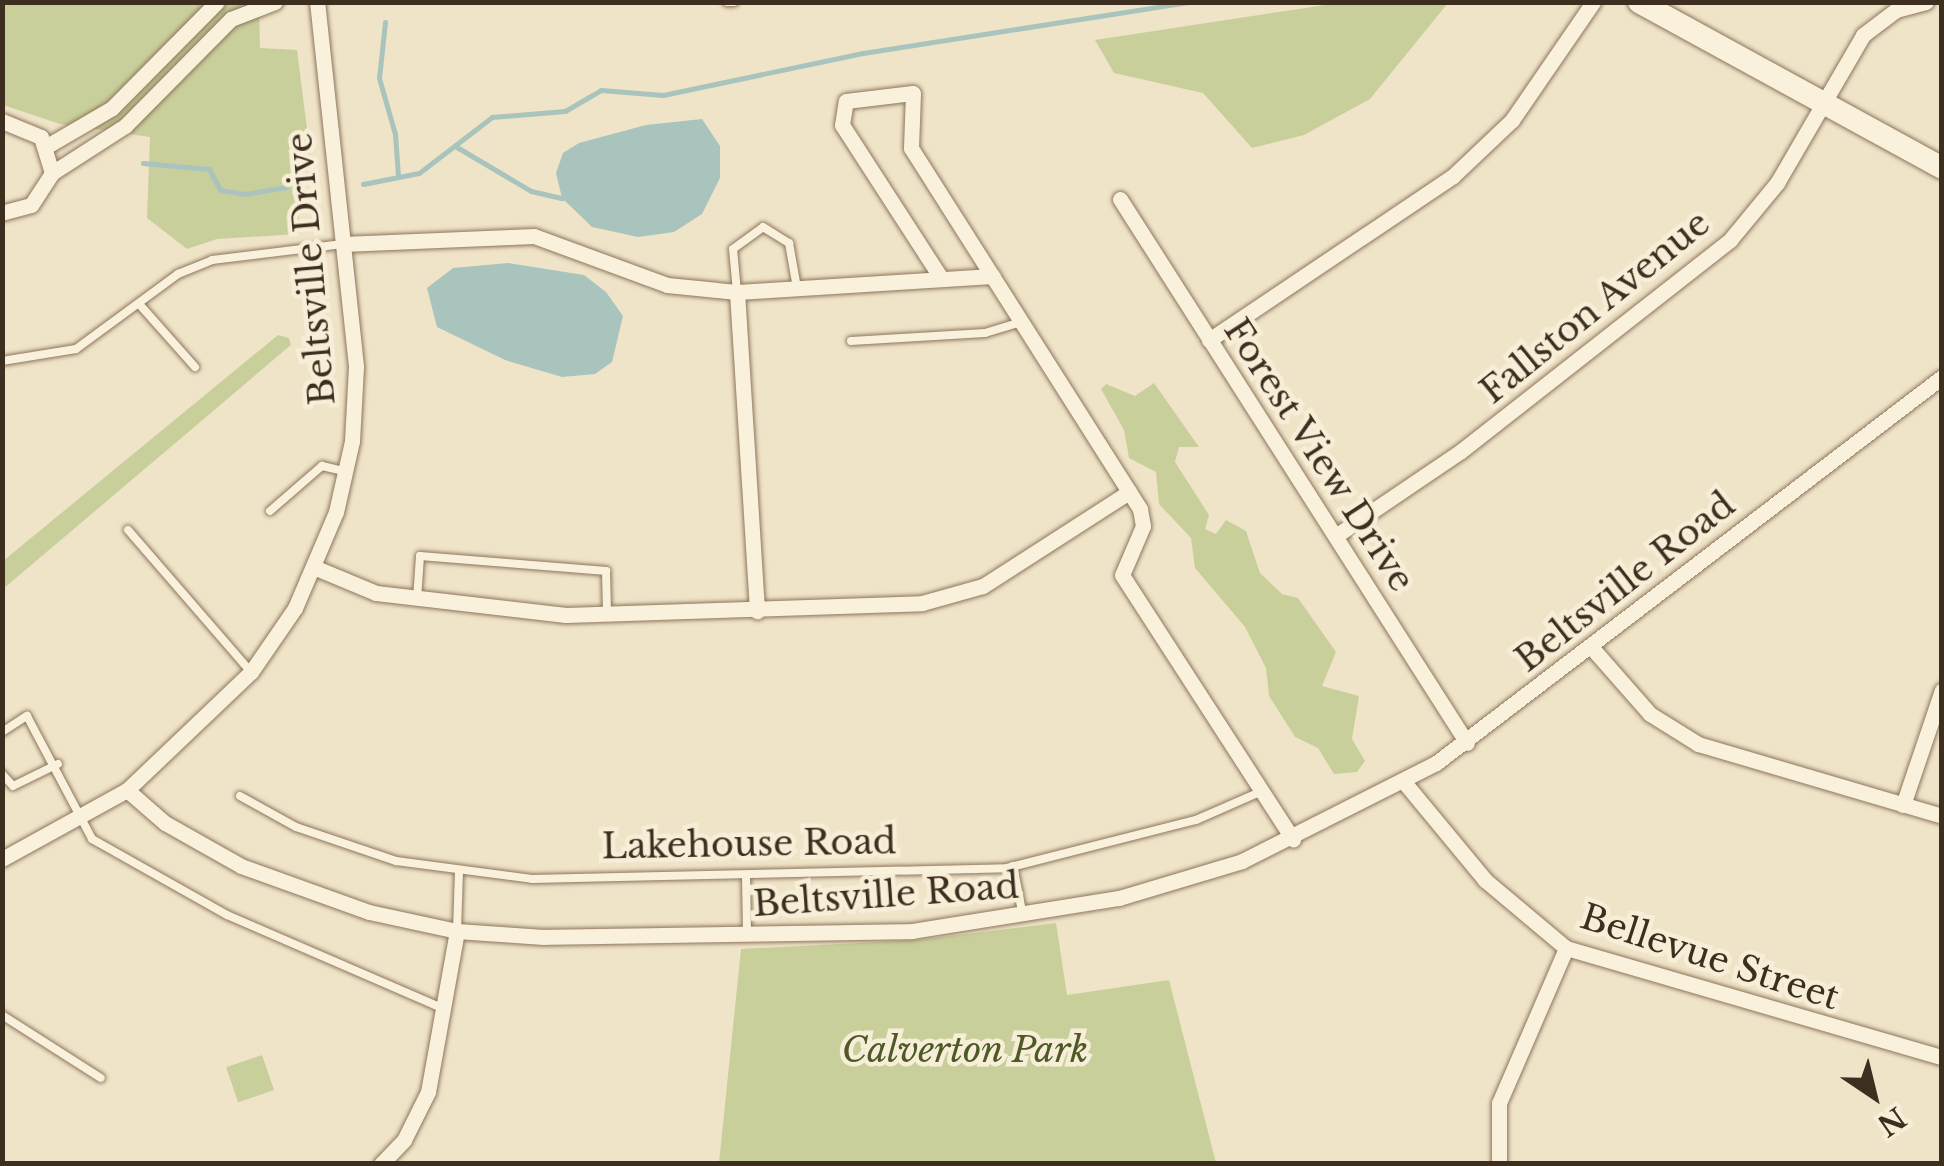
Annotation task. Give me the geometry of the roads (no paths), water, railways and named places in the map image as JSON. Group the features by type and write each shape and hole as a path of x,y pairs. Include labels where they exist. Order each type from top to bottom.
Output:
{"street":[{"path":"47,146 112,108 216,2"},
{"path":"2,213 31,205 52,172 125,126 183,72 223,26 275,2"},
{"name":"Beltsville Drive","path":"2,859 127,790 251,672 316,568 347,472 356,366 316,2"},
{"path":"1209,340 1463,168 1544,79 1592,2"},
{"path":"1638,2 1942,168"},
{"name":"Fallston Avenue","path":"1336,536 1475,440 1730,240 1777,183 1820,102 1863,35 1896,10 1926,2"},
{"path":"166,57 183,72"},
{"path":"940,278 842,126 846,102 912,93 911,148 1130,492 1143,526 1122,574 1293,839"},
{"path":"2,121 32,129 47,146 52,172"},
{"name":"Forest View Drive","path":"1120,200 1467,744"},
{"path":"343,244 534,236 667,285 737,292 992,276"},
{"path":"737,292 757,611"},
{"name":"Beltsville Road","path":"127,790 165,823 241,866 369,912 456,931 912,931 1023,918 1183,879 1293,839 1404,782 1467,744 1942,378"},
{"path":"316,568 376,593 417,600 606,617 757,611 962,595 1130,492"},
{"path":"1592,648 1638,704 1698,744 1942,816"},
{"path":"1903,805 1942,690"},
{"name":"Bellevue Street","path":"1404,782 1486,880 1566,948 1942,1057"},
{"path":"381,1164 404,1140 428,1092 447,1009 456,931"},
{"path":"1499,1164 1499,1102 1566,948"}],"lane":[{"path":"737,292 733,249 763,228 789,243 797,288"},
{"path":"2,361 76,349 178,274 212,260 343,244"},
{"path":"140,305 195,368"},
{"path":"851,341 985,333 1022,322"},
{"path":"270,512 322,466 347,472"},
{"path":"128,530 251,672"},
{"path":"417,600 420,556 606,571 606,617"},
{"path":"2,732 27,716 58,764 92,839 179,891 419,1002 447,1009"},
{"path":"2,774 13,786 58,764"},
{"name":"Lakehouse Road","path":"240,796 296,827 396,860 532,879 1013,866 1196,820 1262,790"},
{"path":"1013,866 1023,918"},
{"path":"456,931 459,870"},
{"path":"746,875 748,934"},
{"path":"2,1015 101,1078"}],"water":[{"path":"702,119 720,146 720,178 702,214 674,232 638,237 592,227 562,198 556,173 563,153 579,143 646,125"},
{"path":"508,263 584,275 606,292 623,316 612,362 595,374 562,377 505,360 437,327 427,288 453,268"}],"waterway":[{"path":"363,184 419,173 492,117 565,111 601,90 663,95 863,53 1188,2"},
{"path":"385,22 379,78 395,134 398,176"},
{"path":"455,146 531,191 562,198"},
{"path":"143,163 209,169 220,190 245,194 286,187"}],"park label":[{"name":"Calverton Park","path":"965,1050"}]}
